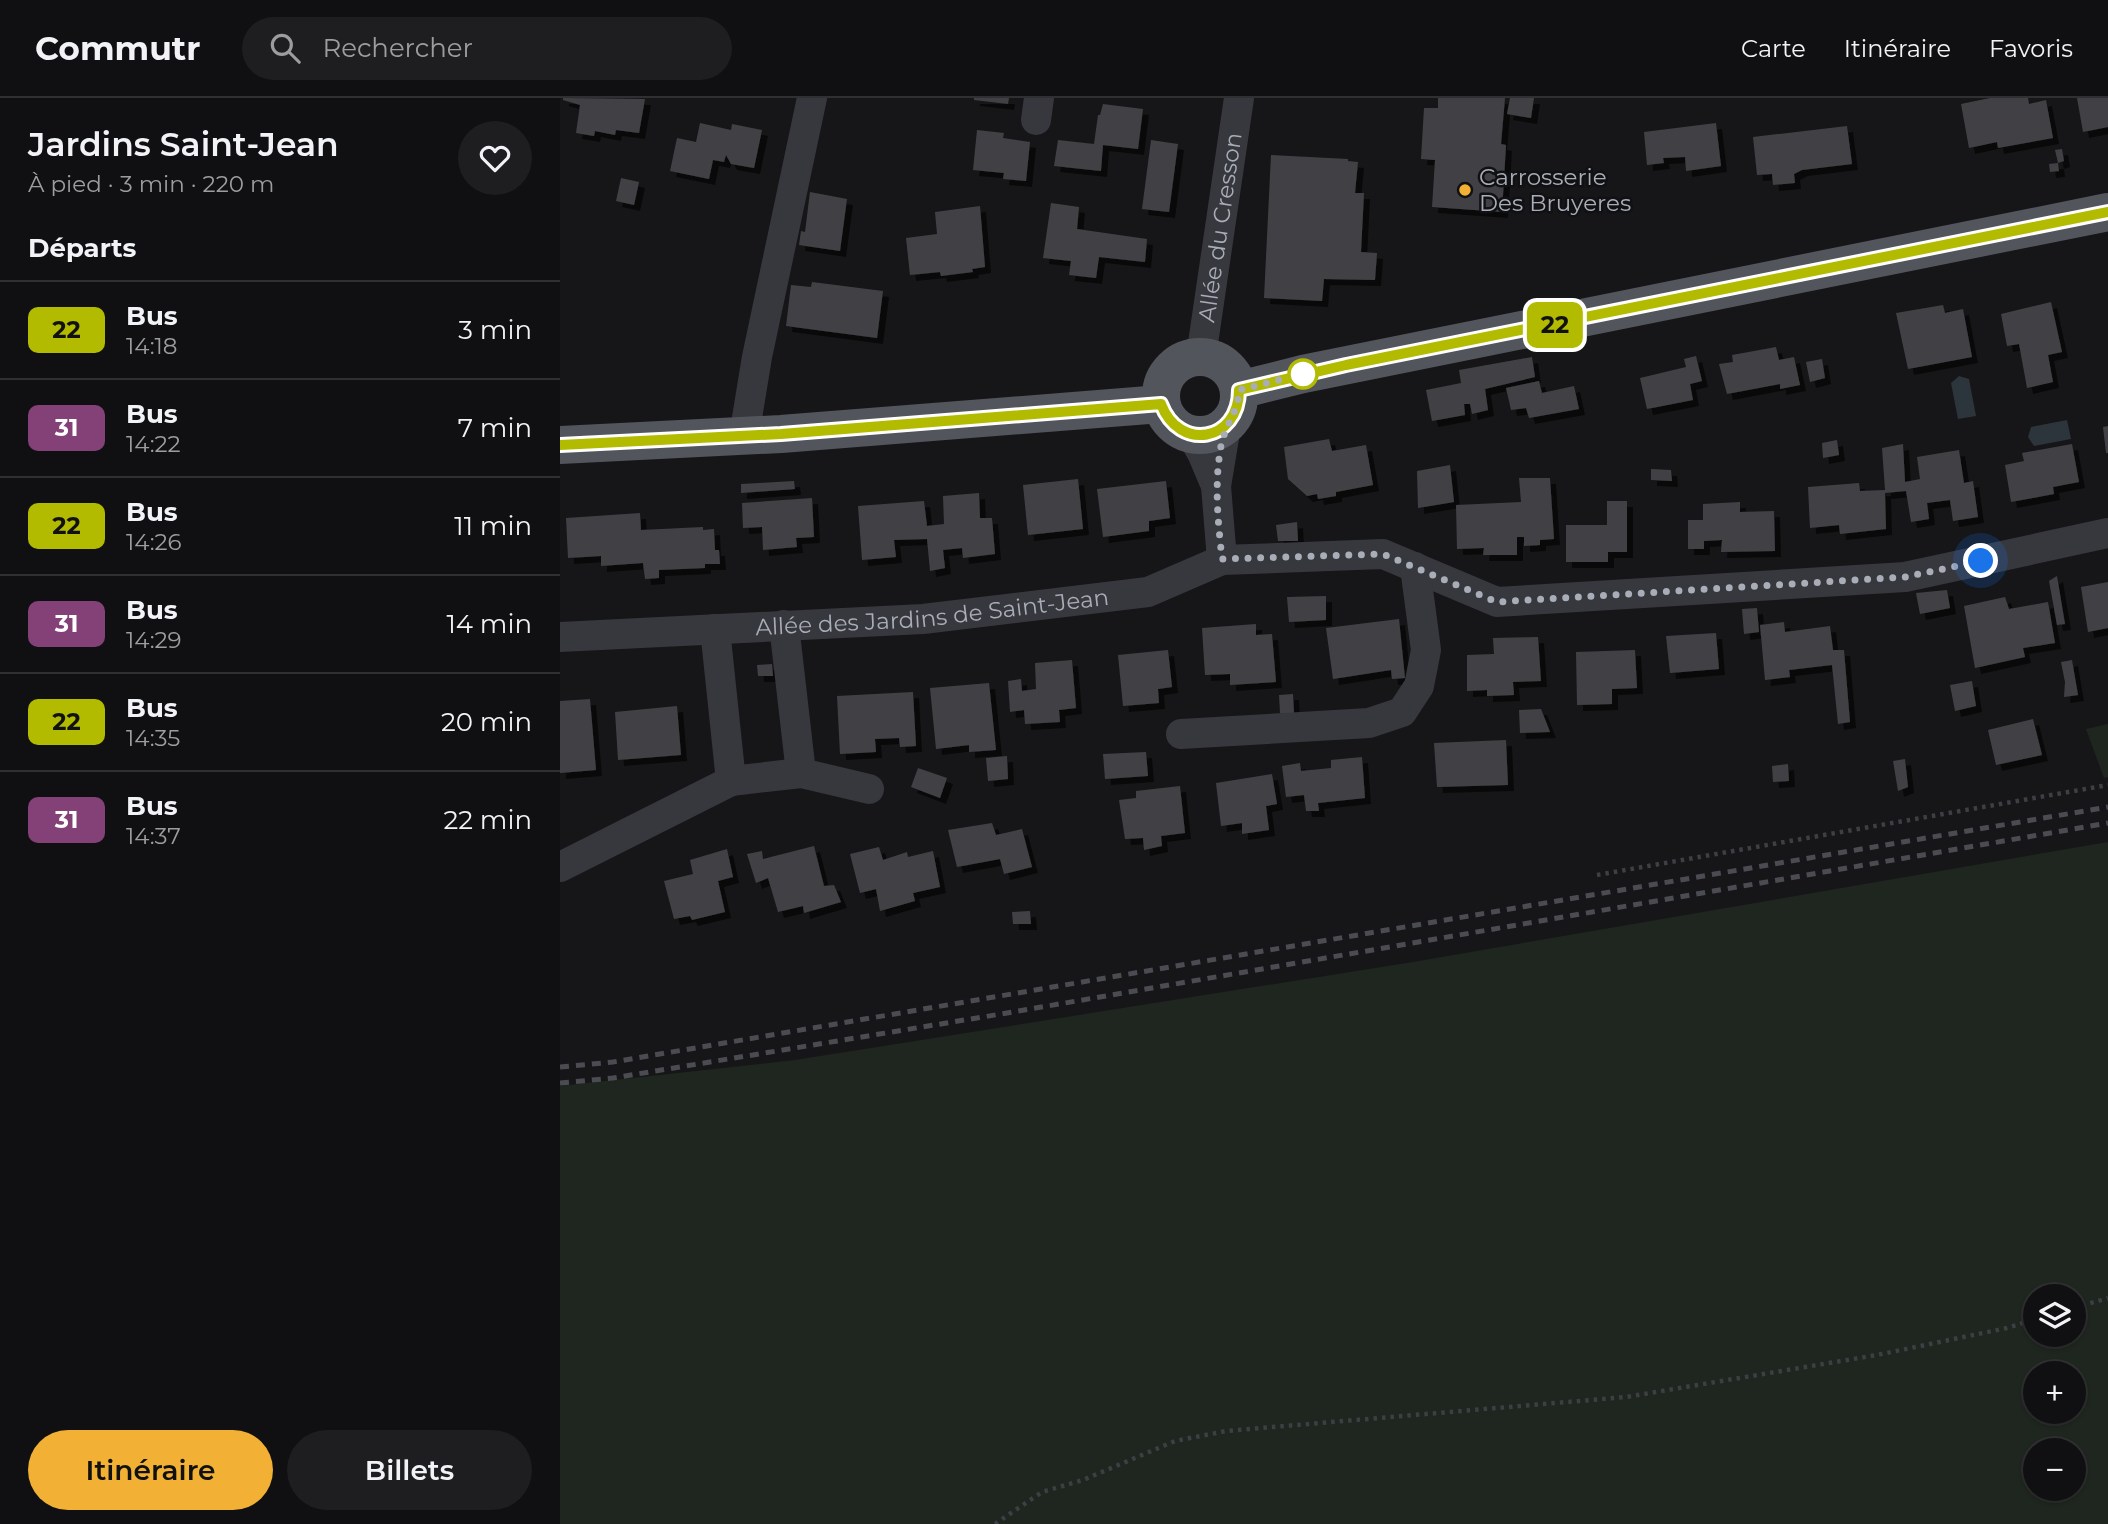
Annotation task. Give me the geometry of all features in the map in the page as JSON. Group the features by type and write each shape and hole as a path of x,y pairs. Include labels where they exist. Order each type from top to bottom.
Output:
{"main road":[{"path":"1239,390 1314,372 2108,212"},
{"path":"1201,357 1214,360 1225,367 1234,377 1239,390 1239,403 1234,415 1208,430 1171,424 1161,404 1161,392 1170,371 1178,363 1201,357"},
{"path":"560,445 744,436 1161,404"}],"street":[{"path":"744,436 757,358 812,98"},
{"name":"Allée du Cresson","path":"1201,357 1238,98"},
{"path":"1208,430 1202,453 1216,486 1222,559 1383,554 1497,602 1905,577 2108,533"},
{"name":"Allée des Jardins de Saint-Jean","path":"560,637 923,619 1148,592 1222,559"},
{"path":"1181,734 1369,723 1402,712 1419,686 1426,650 1415,567"},
{"path":"784,625 801,774"},
{"path":"715,629 730,781"},
{"path":"560,867 730,781 801,774 869,789"}],"path":[{"path":"1597,875 2108,785"},
{"path":"2086,1304 2108,1298"},
{"path":"995,1524 1042,1492 1083,1480 1188,1438 1226,1431 1626,1397 1877,1354 2023,1323"}],"shaded area":[{"path":"1959,376 1969,379 1976,416 1958,419 1951,383"},
{"path":"2067,420 2071,439 2034,446 2028,437 2031,427"},
{"path":"2108,724 2108,777 2104,778 2086,729"},
{"path":"2108,842 2108,1524 560,1524 560,1086 795,1060 1413,962"}],"building":[{"path":"563,98 645,99 639,133 616,130 615,135 595,131 594,136 576,133 580,105"},
{"path":"974,98 1009,98 1008,104"},
{"path":"1438,98 1505,98 1501,144 1506,145 1502,212 1432,207 1435,160 1421,159 1424,108 1438,108"},
{"path":"1510,98 1534,98 1531,118 1507,114"},
{"path":"1990,98 2028,98 2029,104 2046,100 2053,138 1998,148 1997,142 1969,148 1961,104"},
{"path":"2077,98 2108,98 2108,127 2083,132"},
{"path":"1103,104 1143,109 1138,149 1103,145 1101,171 1054,166 1058,140 1094,144 1098,115"},
{"path":"700,123 731,130 732,124 762,130 754,168 731,164 726,155 724,162 713,160 709,179 670,171 677,138 696,142"},
{"path":"1716,123 1721,166 1686,171 1685,157 1663,158 1664,163 1647,165 1644,132"},
{"path":"1847,126 1852,164 1802,170 1794,174 1795,183 1773,185 1772,174 1757,175 1753,137"},
{"path":"977,130 1004,133 1003,138 1030,142 1026,181 1003,179 1004,173 973,170"},
{"path":"1151,140 1178,144 1169,212 1142,209"},
{"path":"2062,149 2064,161 2058,163 2055,150"},
{"path":"1271,155 1348,159 1358,162 1355,193 1364,193 1361,252 1377,253 1375,280 1324,279 1322,301 1264,298"},
{"path":"2058,163 2059,171 2050,172 2049,164"},
{"path":"621,178 639,182 634,205 616,201"},
{"path":"810,192 847,199 840,251 799,245 801,231 805,232"},
{"path":"1051,203 1079,207 1077,229 1147,239 1145,262 1099,257 1096,278 1069,275 1071,261 1043,258"},
{"path":"980,206 985,267 972,269 973,272 941,276 940,272 910,275 906,238 937,234 935,212"},
{"path":"812,282 883,291 877,338 786,326 791,285 811,287"},
{"path":"2051,302 2062,352 2048,355 2053,382 2027,388 2019,344 2007,346 2001,314"},
{"path":"1943,305 1945,313 1963,309 1972,357 1908,369 1896,313"},
{"path":"1776,347 1779,360 1794,357 1800,385 1780,389 1780,384 1727,394 1719,364 1733,362 1732,355"},
{"path":"1696,356 1702,381 1690,384 1693,400 1647,409 1640,378 1686,367 1684,359"},
{"path":"1532,357 1535,377 1485,389 1488,410 1472,414 1470,404 1464,404 1465,415 1432,421 1426,390 1461,383 1459,370"},
{"path":"1822,359 1825,378 1810,382 1806,362"},
{"path":"1539,381 1542,393 1574,386 1579,409 1529,418 1526,408 1511,410 1506,388"},
{"path":"2108,426 2108,453 2106,453 2103,427"},
{"path":"1329,439 1332,451 1366,445 1373,485 1336,492 1336,496 1318,499 1317,494 1307,496 1288,479 1284,447"},
{"path":"1837,440 1839,455 1823,458 1822,443"},
{"path":"1903,444 1905,482 1920,479 1917,457 1959,450 1964,483 1973,481 1978,517 1953,521 1950,500 1927,503 1929,519 1911,522 1906,491 1885,493 1886,529 1840,534 1839,525 1810,528 1808,487 1859,483 1860,491 1885,490 1882,448"},
{"path":"2072,444 2079,482 2053,487 2054,494 2011,502 2005,465 2024,461 2022,453"},
{"path":"1450,465 1454,502 1418,508 1417,471"},
{"path":"1651,469 1671,470 1672,481 1651,480"},
{"path":"1519,478 1550,478 1554,539 1540,540 1540,545 1524,546 1524,537 1517,537 1517,555 1483,555 1484,548 1457,549 1456,505 1521,502"},
{"path":"1078,479 1083,529 1028,535 1023,485"},
{"path":"794,481 795,489 741,493 741,484"},
{"path":"1166,481 1170,518 1149,521 1149,531 1103,537 1097,489"},
{"path":"979,493 980,518 992,518 995,554 963,558 962,548 943,550 945,568 930,571 927,539 894,540 896,557 862,560 858,506 924,501 927,526 944,524 943,496"},
{"path":"812,498 814,537 796,538 797,547 763,550 762,527 743,528 742,503"},
{"path":"1607,501 1627,501 1627,552 1608,552 1608,562 1566,562 1566,525 1607,525"},
{"path":"1740,502 1740,512 1774,511 1775,551 1721,552 1722,540 1704,541 1704,549 1688,549 1688,520 1703,520 1703,504"},
{"path":"640,513 641,530 703,527 703,530 714,529 715,550 719,550 720,564 705,564 705,568 659,570 659,578 645,579 643,563 601,566 601,556 568,558 566,518"},
{"path":"1297,522 1298,541 1278,541 1276,525"},
{"path":"2057,576 2065,624 2057,625 2049,581"},
{"path":"2108,582 2108,628 2088,632 2081,587"},
{"path":"1947,590 1950,608 1920,614 1916,593"},
{"path":"1326,596 1326,620 1289,622 1287,597"},
{"path":"2005,597 2009,609 2048,602 2055,643 2023,648 2025,657 1975,668 1964,606"},
{"path":"1757,608 1759,632 1744,634 1742,609"},
{"path":"1399,619 1405,678 1392,679 1391,670 1333,679 1326,628"},
{"path":"1784,622 1785,632 1830,626 1833,650 1844,650 1850,722 1838,724 1832,665 1789,670 1790,677 1765,680 1760,625"},
{"path":"1256,624 1256,635 1272,634 1276,682 1230,685 1230,674 1205,675 1202,628"},
{"path":"1716,633 1719,669 1670,673 1666,636"},
{"path":"1538,637 1541,681 1513,682 1514,695 1487,696 1487,690 1467,691 1467,655 1494,654 1493,638"},
{"path":"1168,650 1172,687 1158,689 1159,703 1123,706 1118,655"},
{"path":"1635,650 1637,688 1612,689 1612,704 1577,705 1576,652"},
{"path":"1072,660 1076,708 1059,710 1060,722 1025,724 1024,710 1010,712 1008,681 1021,679 1022,691 1036,689 1035,663"},
{"path":"2072,660 2078,695 2064,697 2065,682 2061,662"},
{"path":"772,664 773,676 758,676 757,665"},
{"path":"1972,681 1976,706 1955,711 1950,685"},
{"path":"989,683 996,750 969,752 969,745 936,749 930,688"},
{"path":"913,692 916,746 900,747 899,738 875,739 876,752 840,754 837,696"},
{"path":"1293,694 1294,713 1280,713 1279,695"},
{"path":"590,699 596,770 560,773 560,701"},
{"path":"677,706 681,755 618,760 615,712"},
{"path":"1541,709 1550,732 1520,733 1519,710"},
{"path":"2033,719 2042,755 1996,765 1988,730"},
{"path":"1506,740 1508,785 1437,787 1434,743"},
{"path":"1146,752 1148,776 1105,779 1103,754"},
{"path":"1007,756 1008,779 988,781 986,758"},
{"path":"1362,757 1365,798 1318,803 1319,811 1306,811 1304,795 1286,797 1282,766 1300,763 1301,771 1331,768 1331,760"},
{"path":"1905,759 1908,787 1898,791 1893,761"},
{"path":"1788,764 1789,781 1773,782 1772,766"},
{"path":"918,768 947,778 940,798 911,787"},
{"path":"1272,774 1277,804 1266,806 1269,830 1242,834 1242,823 1221,826 1216,783"},
{"path":"1180,786 1185,833 1161,836 1162,846 1144,850 1143,838 1125,839 1119,800 1136,798 1136,791"},
{"path":"992,823 996,835 1022,829 1032,867 1004,874 1000,859 957,867 948,830"},
{"path":"814,846 824,886 834,885 841,902 804,913 803,906 778,912 768,878 756,883 747,854 762,851 763,859"},
{"path":"879,847 883,860 907,852 908,857 933,851 940,887 913,893 915,901 880,911 876,889 860,893 850,854"},
{"path":"727,849 733,877 718,881 725,912 692,920 690,916 674,919 664,881 693,874 690,860"},
{"path":"1030,911 1031,924 1013,924 1012,912"}],"railway":[{"path":"560,1067 613,1062 2108,807"},
{"path":"560,1083 613,1078 1007,1013 2108,823"}],"bus line":[{"name":"22","path":"560,445 781,434 1161,404 1171,424 1191,434 1202,435 1226,426 1239,403 1239,390 1303,374 2108,212"}],"place":[{"name":"Carrosserie Des Bruyeres","path":"1465,190"}],"route":[{"path":"1303,374 1239,390 1239,403 1226,426 1216,486 1222,559 1383,554 1497,602 1905,577 1981,561"}]}
